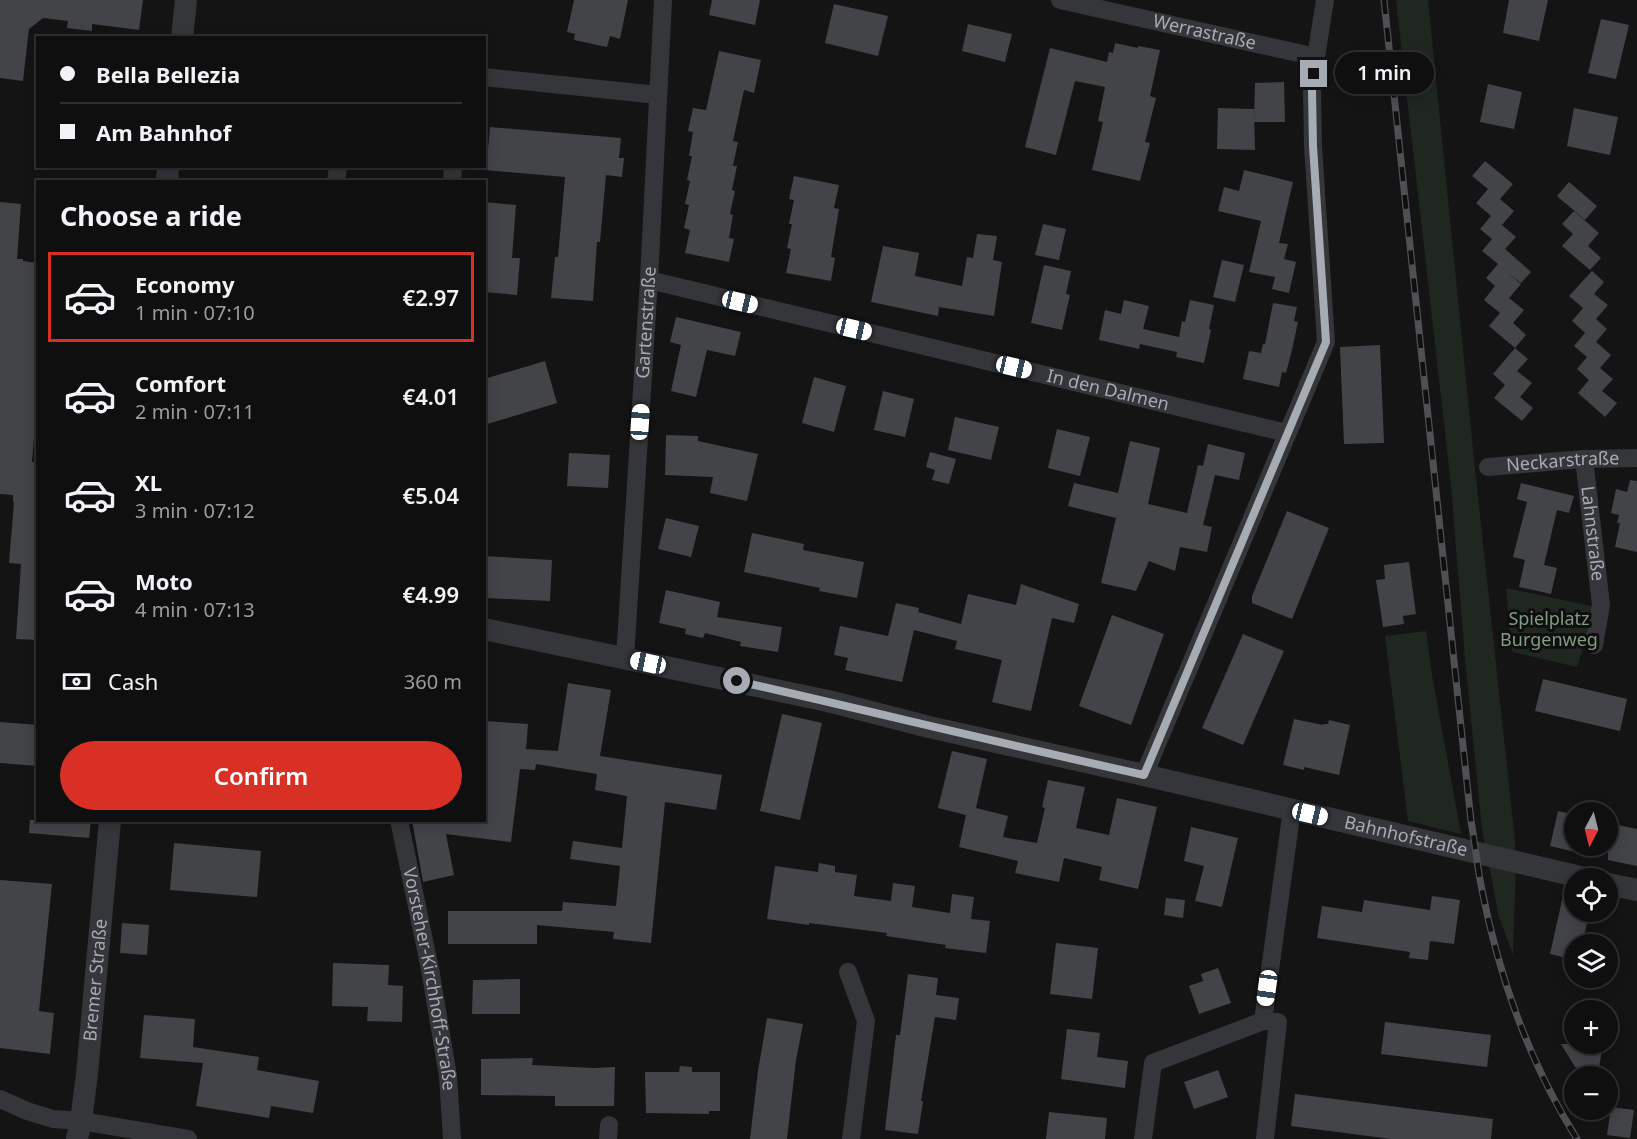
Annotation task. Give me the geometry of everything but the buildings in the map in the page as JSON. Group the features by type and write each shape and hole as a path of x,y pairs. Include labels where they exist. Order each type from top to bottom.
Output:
{"street":[{"path":"182,36 186,0"},
{"name":"Gartenstraße","path":"625,658 649,280 663,0"},
{"name":"Werrastraße","path":"1060,0 1316,57"},
{"path":"1144,775 1326,342 1313,146 1312,90 1325,0"},
{"path":"486,77 658,95"},
{"name":"In den Dalmen","path":"649,280 1287,433"},
{"name":"Neckarstraße","path":"1488,467 1584,459 1637,458"},
{"name":"Lahnstraße","path":"1584,459 1601,604 1594,645"},
{"name":"Bahnhofstraße","path":"486,629 828,702 1564,873"},
{"path":"1263,1021 1292,809"},
{"name":"Bremer Straße","path":"79,1130 87,1074 110,822"},
{"name":"Vorsteher-Kirchhoff-Straße","path":"399,822 430,969 448,1076 452,1139"},
{"path":"1618,886 1637,890"},
{"path":"848,972 866,1021 850,1139"},
{"path":"1143,1139 1153,1063 1263,1021 1278,1022 1265,1139"},
{"path":"0,1099 79,1130 188,1139"}],"green space":[{"path":"1396,0 1428,0 1515,841 1513,955 1499,917 1482,829 1451,485"},
{"name":"Spielplatz Burgenweg","path":"1506,588 1596,607 1577,667 1512,652"},
{"path":"1426,631 1461,834 1408,821 1385,636"}],"railway":[{"path":"1384,0 1471,821 1480,877 1496,951 1517,1016 1544,1079 1577,1139"}],"route":[{"path":"737,681 1144,775 1326,342 1313,146 1314,74"}]}
